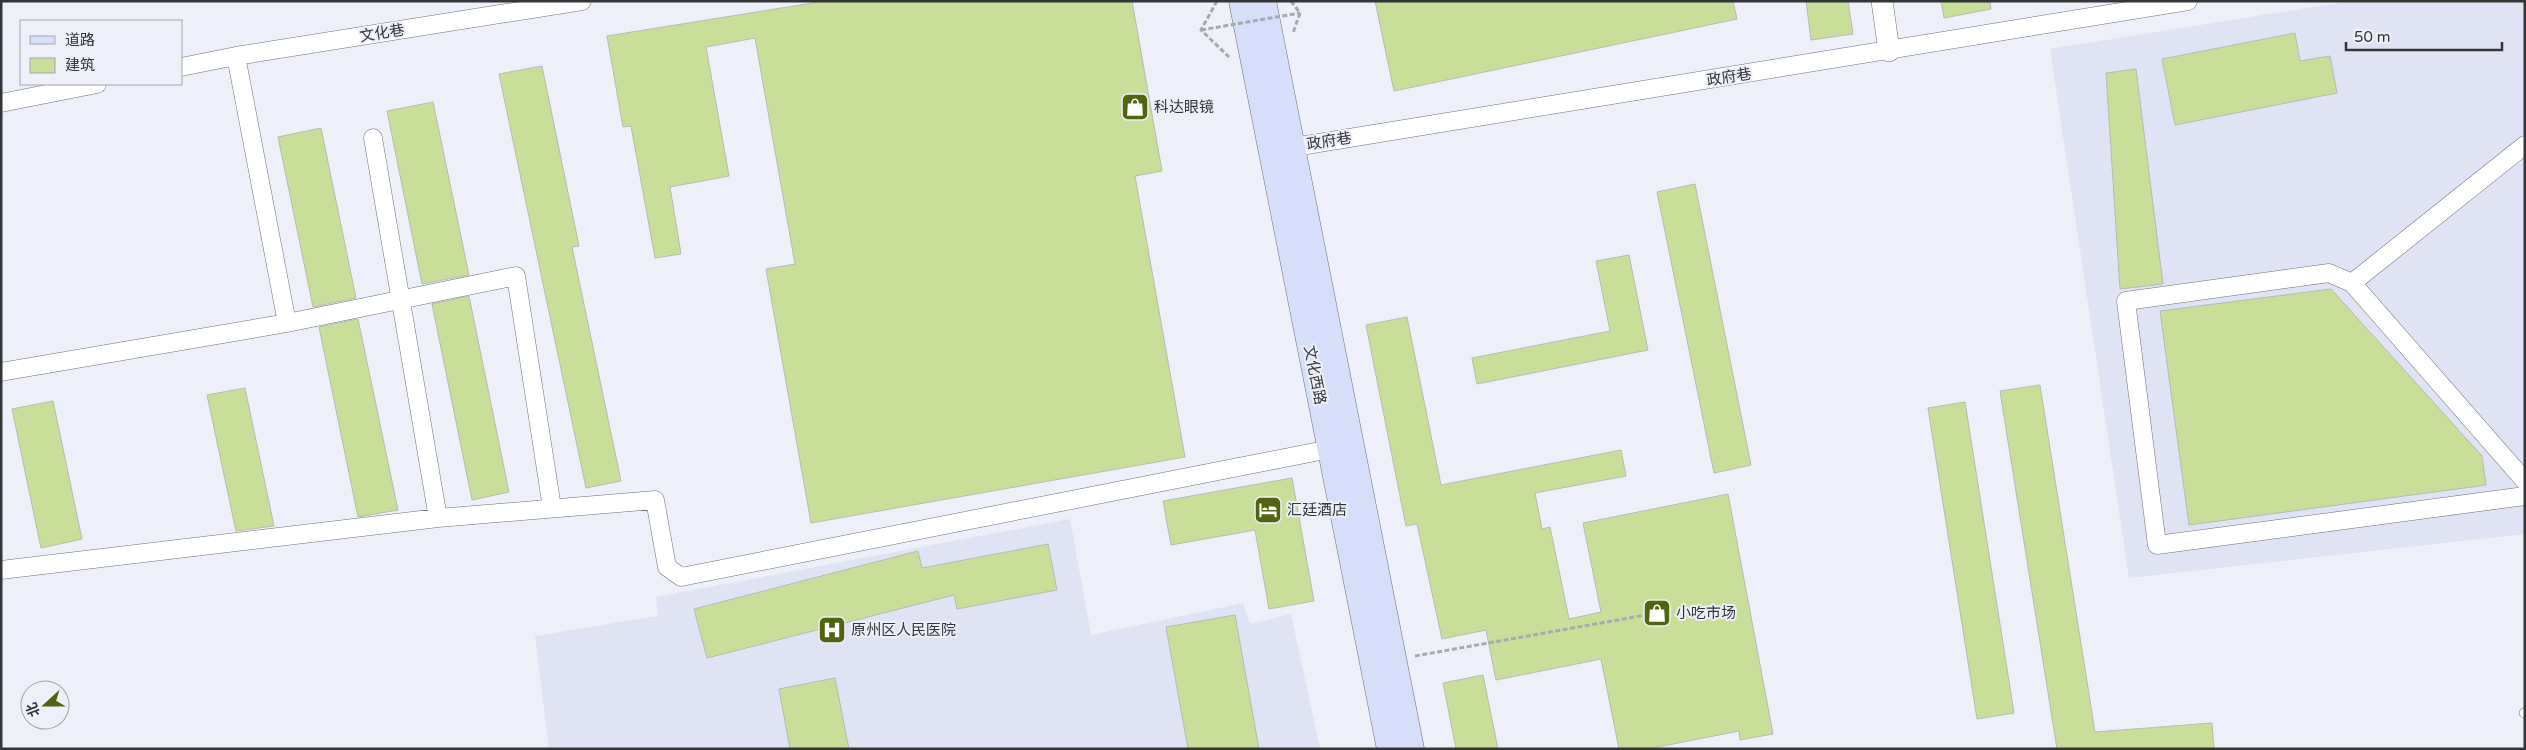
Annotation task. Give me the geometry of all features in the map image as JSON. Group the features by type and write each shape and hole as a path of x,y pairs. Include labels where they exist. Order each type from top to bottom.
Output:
{"main road":[{"name":"文化西路","path":"1241,1 1258,85 1282,149 1412,749"},
{"name":"文化西路","path":"1264,1 1282,149 1330,449 1390,749"}],"street":[{"name":"文化巷","path":"182,67 236,56 582,1"},
{"path":"1882,1 1889,52"},
{"name":"政府巷","path":"1282,149 1889,52 2188,1"},
{"path":"236,56 288,323"},
{"path":"1,102 91,85"},
{"path":"373,138 438,518"},
{"path":"2352,283 2525,145"},
{"path":"2525,481 2352,283 2330,273 2126,301 2157,545 2525,496"},
{"path":"1,372 288,323 516,276 552,508"},
{"path":"1,570 438,518 655,500 666,566 681,576 1330,449"}],"path":[{"path":"1201,30 1217,1"},
{"path":"1201,30 1300,13"},
{"path":"1201,30 1258,85"},
{"path":"1394,660 1656,613"}],"shaded area":[{"path":"2351,1 2525,1 2525,534 2129,578 2050,49"},
{"name":"原州区人民医院","path":"1070,519 1091,635 1243,603 1250,624 1291,614 1320,749 549,749 535,636 658,616 656,597"}],"building":[{"path":"825,1 1132,1 1162,171 1135,176 1185,457 811,523 766,269 795,264 755,38 706,47 729,176 670,187 681,254 655,258 631,126 623,127 607,36"},
{"path":"1375,1 1733,1 1737,19 1394,91"},
{"path":"1806,1 1848,1 1853,34 1811,40"},
{"path":"1941,1 1990,1 1991,9 1944,18"},
{"path":"2295,33 2300,61 2330,56 2337,93 2175,125 2162,59"},
{"path":"542,66 579,246 572,247 621,481 586,488 499,74"},
{"path":"2136,69 2163,284 2120,289 2106,73"},
{"path":"433,102 469,275 422,284 387,111"},
{"path":"321,128 356,298 313,307 278,137"},
{"path":"1695,184 1751,465 1714,473 1657,192"},
{"path":"1629,255 1648,350 1477,384 1472,358 1610,331 1596,261"},
{"path":"2331,289 2482,456 2486,485 2189,525 2160,311"},
{"path":"469,296 509,492 472,500 432,304"},
{"path":"1407,317 1441,485 1621,450 1626,476 1535,493 1542,529 1550,527 1569,619 1601,612 1583,523 1728,494 1773,734 1740,740 1739,731 1648,749 1619,749 1601,659 1496,680 1486,630 1442,639 1417,524 1406,526 1366,325"},
{"path":"358,319 398,510 358,517 319,327"},
{"path":"2040,385 2095,732 2212,723 2214,749 2057,749 2000,391"},
{"path":"245,388 274,526 236,531 207,395"},
{"path":"53,401 82,539 41,548 12,409"},
{"path":"1965,402 2014,713 1977,719 1928,408"},
{"path":"1292,478 1314,601 1269,609 1255,530 1171,545 1163,501"},
{"path":"1048,544 1057,590 957,609 954,595 707,658 694,609 918,551 922,568"},
{"path":"1235,615 1259,749 1188,749 1166,627"},
{"path":"1483,675 1498,749 1456,749 1443,683"},
{"path":"835,678 849,749 790,749 779,689"}],"place":[{"name":"科达眼镜","path":"1135,107"},
{"name":"汇廷酒店","path":"1268,510"},
{"name":"小吃市场","path":"1657,613"},
{"name":"原州区人民医院","path":"832,630"}]}
